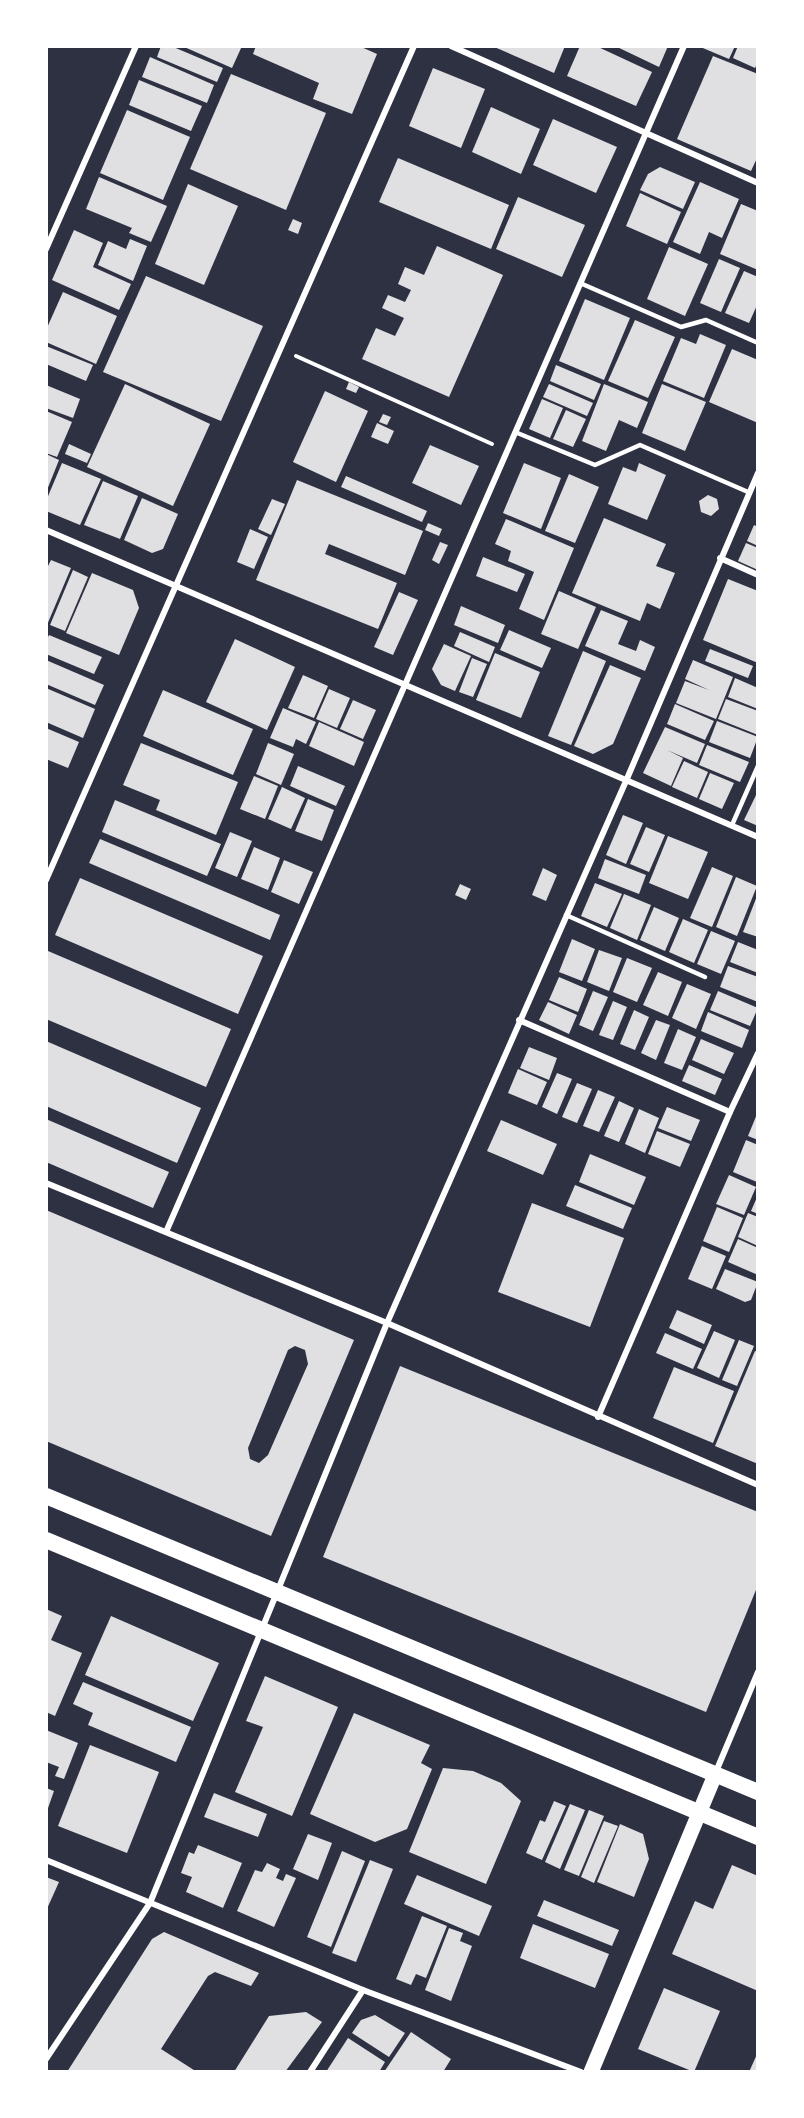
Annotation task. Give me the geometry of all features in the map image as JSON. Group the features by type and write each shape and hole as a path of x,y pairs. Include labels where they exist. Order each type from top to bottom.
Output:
{"highway":[{"path":"46,1496 758,1792"},
{"path":"46,1540 758,1837"}],"main road":[{"path":"591,2072 715,1775"}],"street":[{"path":"46,249 136,46"},
{"path":"46,880 414,46"},
{"path":"451,46 758,183"},
{"path":"166,1232 684,46"},
{"path":"46,2059 150,1903 387,1323 626,781 758,472"},
{"path":"46,530 758,837"},
{"path":"720,558 758,575"},
{"path":"519,1020 730,1112"},
{"path":"598,1417 730,1112 758,1053"},
{"path":"46,1183 387,1323 758,1485"},
{"path":"715,1775 758,1672"},
{"path":"46,1860 363,1990 581,2072"},
{"path":"310,2072 363,1990"}],"lane":[{"path":"579,283 681,327 706,320 758,343"},
{"path":"515,432 595,465 640,445 748,492"},
{"path":"732,825 758,766"},
{"path":"566,915 705,977"}],"path":[{"path":"282,349 506,450"}],"building":[{"path":"161,46 171,46 223,68 217,82 157,57"},
{"path":"182,46 242,46 232,68"},
{"path":"256,46 359,46 377,54 352,114 313,99 319,83 253,54"},
{"path":"492,46 565,46 554,73"},
{"path":"580,46 596,46 652,72 636,106 567,76"},
{"path":"615,46 668,46 659,67"},
{"path":"698,46 735,46 729,59"},
{"path":"738,46 758,46 758,62 755,68 733,58"},
{"path":"713,56 758,74 758,156 751,171 677,139"},
{"path":"150,57 214,85 207,103 142,77"},
{"path":"433,68 485,89 461,148 409,126"},
{"path":"231,74 326,113 286,210 190,169"},
{"path":"139,80 202,106 191,131 129,105"},
{"path":"491,107 540,129 521,174 472,152"},
{"path":"127,110 190,137 163,200 100,173"},
{"path":"553,119 617,147 596,193 533,165"},
{"path":"398,158 509,205 491,249 379,202"},
{"path":"660,167 695,182 683,209 640,190 648,174"},
{"path":"99,177 167,206 151,242 129,233 132,228 86,209"},
{"path":"700,182 739,199 722,238 709,232 700,254 673,242"},
{"path":"188,184 238,206 204,285 155,264"},
{"path":"640,193 681,212 667,244 626,226"},
{"path":"518,197 585,225 562,277 496,249"},
{"path":"741,204 758,211 758,270 720,254"},
{"path":"293,219 302,223 298,234 288,230"},
{"path":"74,230 103,243 93,267 131,284 119,310 52,280"},
{"path":"130,239 147,246 133,281 98,265 108,241 126,249"},
{"path":"437,246 503,275 449,397 362,359 376,328 395,336 404,318 382,308 388,295 405,302 411,290 398,284 405,267 424,275"},
{"path":"669,247 708,264 685,316 647,299"},
{"path":"719,259 740,268 721,312 700,303"},
{"path":"744,271 758,277 758,303 749,323 725,313"},
{"path":"146,276 263,326 221,421 103,372"},
{"path":"63,292 117,316 96,364 46,342 46,330"},
{"path":"585,299 630,318 604,380 559,361"},
{"path":"635,320 675,337 648,398 608,381"},
{"path":"700,334 726,345 704,398 663,381 681,338 696,344"},
{"path":"46,346 93,365 86,381 46,364"},
{"path":"732,349 758,360 758,423 709,402"},
{"path":"556,365 601,384 594,400 550,381"},
{"path":"349,382 359,387 356,393 346,389"},
{"path":"125,384 210,424 173,506 87,467"},
{"path":"549,384 593,403 587,416 543,397"},
{"path":"604,384 648,402 637,428 619,420 606,451 582,441"},
{"path":"662,384 706,402 685,451 642,433"},
{"path":"46,385 80,399 73,418 46,408"},
{"path":"325,391 368,411 336,482 293,462"},
{"path":"542,399 563,408 550,438 529,429"},
{"path":"566,410 586,419 573,447 553,439"},
{"path":"46,411 72,422 57,457 46,453"},
{"path":"383,414 391,417 387,425 379,422"},
{"path":"377,423 394,431 388,444 371,437"},
{"path":"69,444 91,454 87,463 65,454"},
{"path":"430,445 479,466 461,505 412,483"},
{"path":"46,454 59,460 47,490 46,490"},
{"path":"62,463 101,479 80,525 46,511 46,501"},
{"path":"524,463 561,478 541,529 503,513"},
{"path":"639,463 666,475 647,520 608,504 623,467 636,472"},
{"path":"569,474 599,487 575,543 545,531"},
{"path":"346,476 427,511 422,522 341,487"},
{"path":"297,480 423,531 405,575 329,544 325,554 397,583 378,629 256,580"},
{"path":"103,481 138,496 120,539 84,525"},
{"path":"708,495 717,499 719,509 711,516 701,512 699,501"},
{"path":"142,498 178,514 163,549 152,553 124,540"},
{"path":"272,499 285,504 271,535 258,529"},
{"path":"604,518 666,544 656,566 675,573 660,609 647,603 640,621 572,593"},
{"path":"506,519 574,548 544,620 519,609 534,572 508,561 511,551 495,544"},
{"path":"428,523 442,529 439,536 425,530"},
{"path":"754,525 758,527 758,546 747,541"},
{"path":"250,529 268,537 254,569 237,562"},
{"path":"440,542 448,545 439,564 432,560"},
{"path":"746,543 758,548 758,570 738,561"},
{"path":"483,557 525,574 517,592 476,576"},
{"path":"51,560 71,568 47,625 46,570"},
{"path":"73,570 88,577 65,631 50,625"},
{"path":"92,573 133,590 139,608 119,655 66,633"},
{"path":"728,579 758,591 758,663 703,640"},
{"path":"559,591 596,607 578,649 541,634"},
{"path":"399,592 418,600 393,655 374,647"},
{"path":"461,606 505,625 498,643 454,625"},
{"path":"601,610 628,621 618,644 636,651 640,640 655,647 645,671 585,646"},
{"path":"509,630 551,648 542,668 500,650"},
{"path":"460,632 495,647 489,662 454,646"},
{"path":"49,635 102,657 94,674 46,654 46,641"},
{"path":"235,639 295,667 267,730 206,702"},
{"path":"444,644 471,656 455,691 441,685 432,669"},
{"path":"710,649 753,666 748,678 705,661"},
{"path":"583,651 606,661 571,745 548,736"},
{"path":"495,653 540,672 521,718 476,700"},
{"path":"472,658 487,664 473,697 459,692"},
{"path":"46,660 104,685 95,705 46,684"},
{"path":"693,660 733,677 716,719 676,703 685,681 709,690 685,679"},
{"path":"610,665 641,678 613,744 593,754 574,746"},
{"path":"303,675 328,686 314,718 288,708"},
{"path":"735,678 758,688 758,709 728,697"},
{"path":"46,688 95,709 83,738 46,722"},
{"path":"329,689 350,698 337,728 316,719"},
{"path":"163,690 253,729 233,775 143,736"},
{"path":"726,699 758,711 758,735 718,719"},
{"path":"353,700 376,710 363,739 340,729"},
{"path":"675,704 714,721 705,740 667,724"},
{"path":"283,708 316,722 306,744 296,739 293,747 270,738"},
{"path":"717,721 758,737 750,758 709,742"},
{"path":"319,722 364,742 354,766 309,746"},
{"path":"665,727 705,744 697,763 667,750 683,758 671,786 643,773"},
{"path":"46,728 79,742 68,768 46,759"},
{"path":"141,743 238,782 216,835 156,810 160,800 123,785"},
{"path":"268,743 294,754 281,785 256,774"},
{"path":"707,745 749,762 740,782 699,765"},
{"path":"684,761 708,772 697,798 672,787"},
{"path":"298,766 345,786 336,806 290,786"},
{"path":"710,773 734,783 722,809 699,799"},
{"path":"254,776 278,786 265,819 240,809"},
{"path":"282,787 305,798 291,829 268,819"},
{"path":"758,791 758,826 744,820"},
{"path":"308,799 334,810 322,841 295,831"},
{"path":"115,800 221,844 207,876 102,832"},
{"path":"623,815 643,823 626,864 606,855"},
{"path":"646,827 665,835 649,872 630,864"},
{"path":"230,832 252,841 237,877 215,868"},
{"path":"668,836 708,852 688,899 649,883"},
{"path":"100,839 280,915 270,940 89,863"},
{"path":"254,847 280,858 268,890 241,879"},
{"path":"605,859 646,875 639,894 598,878"},
{"path":"284,860 313,872 299,904 271,892"},
{"path":"712,867 733,876 712,927 690,918"},
{"path":"543,868 557,875 546,901 532,895"},
{"path":"736,877 757,886 737,936 716,927"},
{"path":"80,878 263,956 238,1014 55,935"},
{"path":"595,883 622,894 607,927 581,916"},
{"path":"460,884 471,889 466,900 455,895"},
{"path":"624,894 651,905 637,940 610,928"},
{"path":"758,896 758,937 743,932"},
{"path":"654,907 679,918 665,951 640,940"},
{"path":"683,919 708,930 694,963 669,952"},
{"path":"711,931 735,941 721,974 697,964"},
{"path":"572,939 595,949 582,981 559,972"},
{"path":"738,942 758,950 758,973 730,962"},
{"path":"599,950 622,958 609,991 587,982"},
{"path":"48,951 231,1029 206,1087 46,1019 46,955"},
{"path":"627,958 652,968 637,1002 613,992"},
{"path":"728,966 758,977 758,1002 720,987"},
{"path":"658,972 682,982 668,1016 643,1005"},
{"path":"559,977 587,989 578,1012 549,1000"},
{"path":"687,984 711,994 696,1029 672,1018"},
{"path":"593,991 608,997 593,1031 579,1025"},
{"path":"718,991 758,1008 750,1026 710,1010"},
{"path":"613,1001 627,1007 613,1040 599,1035"},
{"path":"548,1002 577,1015 569,1034 539,1020"},
{"path":"634,1010 649,1017 635,1050 620,1044"},
{"path":"708,1012 749,1030 742,1048 701,1031"},
{"path":"656,1020 670,1025 656,1060 641,1053"},
{"path":"678,1029 696,1037 682,1070 664,1063"},
{"path":"701,1039 734,1053 724,1074 692,1060"},
{"path":"46,1041 201,1108 177,1163 46,1106"},
{"path":"529,1047 557,1058 549,1080 520,1068"},
{"path":"689,1065 722,1079 715,1095 682,1081"},
{"path":"518,1069 547,1082 537,1105 508,1093"},
{"path":"557,1073 572,1079 557,1114 542,1107"},
{"path":"577,1083 592,1089 577,1123 562,1117"},
{"path":"598,1090 615,1097 599,1132 583,1126"},
{"path":"619,1101 634,1108 619,1142 604,1136"},
{"path":"667,1107 700,1120 691,1141 658,1128"},
{"path":"639,1109 659,1118 645,1153 625,1144"},
{"path":"758,1114 758,1140 748,1136"},
{"path":"46,1119 169,1172 153,1208 46,1162"},
{"path":"501,1120 557,1144 543,1175 487,1151"},
{"path":"657,1131 690,1144 680,1167 648,1154"},
{"path":"746,1140 758,1145 757,1182 733,1172"},
{"path":"590,1154 646,1177 634,1205 579,1182"},
{"path":"729,1175 756,1187 744,1215 716,1204"},
{"path":"575,1185 632,1208 623,1229 566,1206"},
{"path":"758,1195 758,1214 751,1211"},
{"path":"532,1203 624,1238 590,1327 498,1292"},
{"path":"717,1207 743,1218 729,1252 703,1241"},
{"path":"46,1210 354,1340 271,1536 46,1441","holes":["295,1346 305,1350 308,1364 268,1455 259,1463 250,1459 248,1448 288,1350"]},
{"path":"748,1213 758,1217 758,1246 738,1237"},
{"path":"738,1239 758,1248 758,1275 728,1262"},
{"path":"702,1246 726,1256 712,1289 688,1279"},
{"path":"725,1269 758,1282 751,1300 745,1302 716,1289"},
{"path":"677,1310 712,1325 704,1344 669,1328"},
{"path":"714,1331 735,1340 719,1378 697,1368"},
{"path":"665,1333 702,1349 693,1369 656,1353"},
{"path":"739,1340 754,1346 737,1386 722,1380"},
{"path":"755,1351 758,1352 758,1464 715,1446"},
{"path":"400,1366 758,1512 758,1585 706,1712 323,1557"},
{"path":"674,1367 734,1391 713,1443 653,1418"},
{"path":"46,1609 62,1616 51,1640 82,1653 55,1716 46,1712"},
{"path":"111,1616 219,1663 193,1721 85,1675"},
{"path":"265,1676 338,1707 292,1816 235,1792 263,1727 246,1721"},
{"path":"83,1682 191,1727 176,1762 88,1725 93,1713 73,1704"},
{"path":"354,1713 430,1745 421,1763 432,1769 407,1829 375,1842 310,1814"},
{"path":"46,1730 78,1743 64,1779 55,1776 59,1767 46,1762"},
{"path":"90,1745 159,1772 127,1853 58,1826"},
{"path":"443,1768 473,1771 501,1783 521,1801 486,1884 409,1852"},
{"path":"46,1788 54,1791 47,1811 46,1811"},
{"path":"214,1793 267,1814 258,1837 204,1817"},
{"path":"554,1801 566,1806 542,1860 526,1853 540,1820 545,1822"},
{"path":"570,1804 585,1810 560,1869 545,1862"},
{"path":"589,1810 604,1816 579,1876 564,1870"},
{"path":"604,1821 618,1826 594,1883 581,1877"},
{"path":"620,1824 643,1834 649,1859 634,1897 597,1882"},
{"path":"308,1834 332,1843 318,1880 293,1869"},
{"path":"198,1845 242,1863 223,1908 186,1892 192,1877 181,1873 189,1852 194,1854"},
{"path":"342,1851 365,1861 331,1947 307,1937"},
{"path":"370,1860 393,1869 356,1962 332,1953"},
{"path":"267,1863 280,1869 276,1878 283,1881 286,1874 296,1878 274,1927 237,1911 255,1870 262,1872"},
{"path":"732,1865 758,1876 758,1991 672,1954 695,1901 713,1909"},
{"path":"417,1875 492,1906 479,1936 404,1904"},
{"path":"46,1877 59,1882 46,1911"},
{"path":"544,1900 619,1930 612,1946 537,1916"},
{"path":"422,1916 447,1926 426,1978 416,1974 411,1985 396,1979"},
{"path":"533,1924 609,1954 595,1988 520,1958"},
{"path":"449,1928 463,1933 460,1941 472,1946 451,2001 425,1990"},
{"path":"164,1932 259,1973 251,1986 215,1972 208,1976 161,2049 197,2072 67,2072 152,1939"},
{"path":"664,1988 720,2011 694,2072 638,2049"},
{"path":"306,2012 322,2022 285,2072 234,2072 269,2016"},
{"path":"375,2015 405,2033 389,2057 352,2033 361,2020"},
{"path":"411,2032 451,2059 443,2072 384,2072"},
{"path":"348,2038 385,2062 379,2072 326,2072"},
{"path":"758,2052 758,2072 749,2072"}]}
